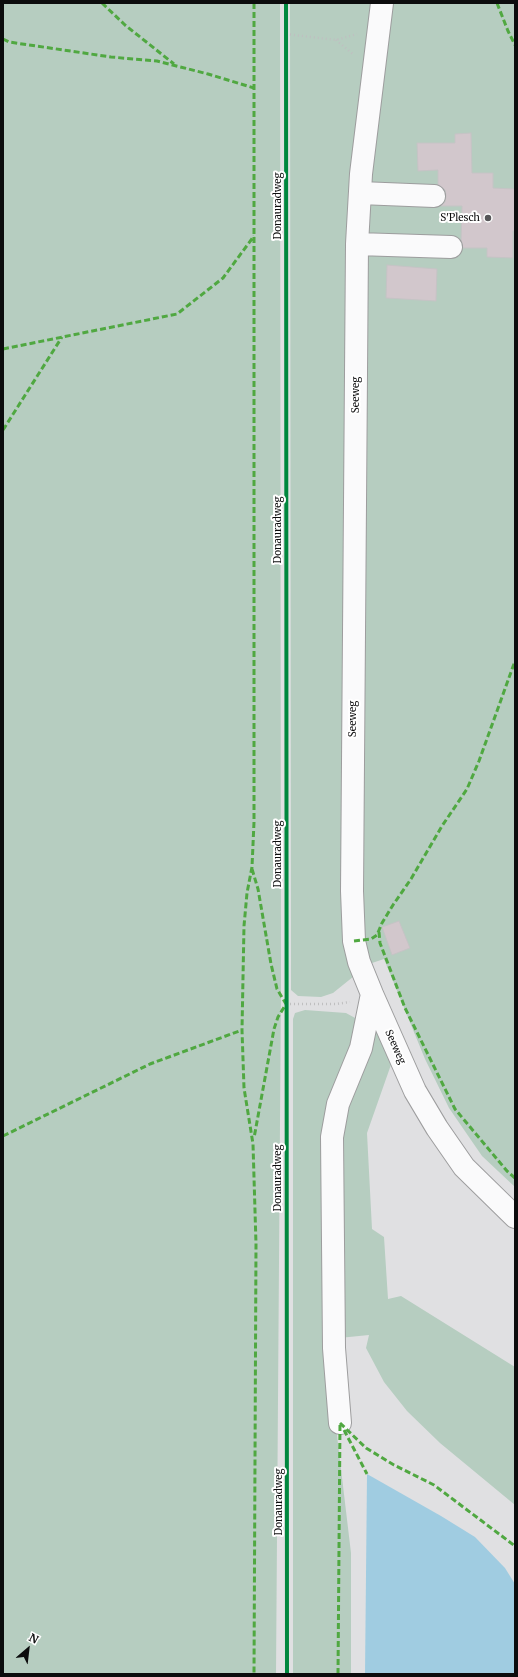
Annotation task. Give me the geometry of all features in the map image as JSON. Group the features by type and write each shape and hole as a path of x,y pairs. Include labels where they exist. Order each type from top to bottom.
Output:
{"street":[{"name":"Seeweg","path":"382,3 361,183 357,244 352,923 354,941 359,962 415,1091 437,1128 464,1167 515,1217"},
{"path":"361,183 434,196"},
{"path":"357,244 451,247"},
{"path":"340,1423 334,1348 332,1137 340,1100 361,1048 372,994"}],"path":[{"path":"286,26 286,42"},
{"path":"286,34 336,40 378,28"},
{"path":"286,1004 343,1003 372,994"},
{"path":"286,996 286,1012"}],"green space":[{"path":"3,3 280,3 281,986 276,1674 3,1674"},
{"path":"290,3 515,3 515,1187 482,1156 449,1108 425,1059 384,959 369,964 333,993 321,997 298,996 291,990"},
{"path":"305,1010 346,1013 377,1030 393,1059 367,1133 372,1229 384,1237 388,1299 401,1296 515,1367 515,1505 440,1443 407,1411 384,1382 366,1348 369,1335 329,1339 336,1427 351,1553 351,1674 293,1674 293,1019 295,1013"}],"water":[{"path":"367,1474 475,1537 505,1568 515,1584 515,1674 365,1674"}],"building":[{"name":"S'Plesch","path":"471,133 472,173 493,173 493,188 515,189 515,231 513,231 513,258 487,257 487,248 463,248 461,240 462,206 441,206 445,202 446,196 445,190 438,185 438,170 418,171 417,143 455,143 455,134"},
{"path":"387,265 437,269 436,301 386,298"},
{"path":"399,921 410,948 392,955 382,927"}],"marked path":[{"path":"102,3 125,25 174,64"},
{"path":"254,3 254,822 252,867 247,893 244,926 242,1030 244,1088 253,1144 256,1244 254,1674"},
{"path":"497,3 515,45"},
{"path":"3,39 9,42 111,57 157,61 254,88"},
{"path":"3,349 177,314 223,278 254,236"},
{"path":"3,430 62,337"},
{"path":"354,941 371,939 377,935 382,923 393,905 467,789 479,761 515,661"},
{"path":"252,869 258,889 271,964 277,989 286,1004 278,1017 274,1029 254,1138"},
{"path":"379,932 380,943 405,1008 455,1109 507,1171 515,1178"},
{"path":"3,1136 150,1064 242,1030"},
{"path":"340,1423 366,1448 394,1465 434,1485 515,1546"},
{"path":"338,1674 340,1423"},
{"path":"344,1430 367,1474"}],"cycle path":[{"name":"Donauradweg","path":"286,3 287,1674"}],"place":[{"name":"S'Plesch","path":"488,218"}]}
